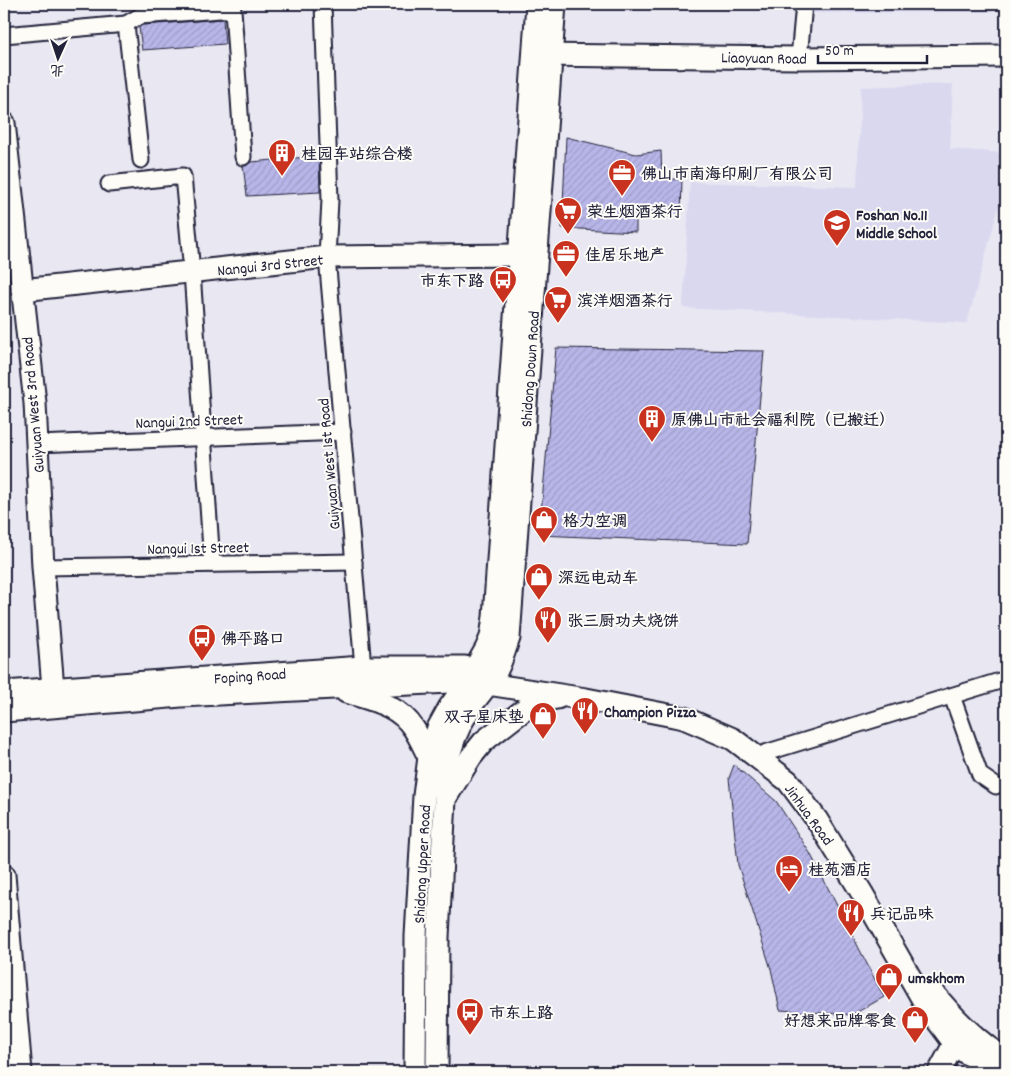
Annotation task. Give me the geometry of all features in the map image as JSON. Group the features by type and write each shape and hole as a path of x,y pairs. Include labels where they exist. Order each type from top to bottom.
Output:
{"main road":[{"name":"Shidong Down Road","path":"482,675 509,638 511,620 542,56 537,4"},
{"name":"Shidong Down Road","path":"482,675 494,617 519,255 542,56 555,4"},
{"name":"Liaoyuan Road","path":"542,56 799,58 1006,56"},
{"name":"Guiyuan West 3rd Road","path":"4,123 35,403 43,566 53,688"},
{"name":"Nangui 3rd Street","path":"22,290 327,257 519,255"},
{"name":"Foping Road","path":"4,692 363,668 482,675"},
{"name":"Foping Road","path":"4,711 181,696 334,688 482,675"},
{"name":"Jinhua Road","path":"482,675 568,696 684,718 733,738 788,781 817,820 862,893 927,1007 959,1034 1006,1059"},
{"name":"Jinhua Road","path":"482,675 520,677 630,695 685,707 730,727 798,777 863,869 930,988 947,1010 966,1053 1004,1072"},
{"name":"Shidong Upper Road","path":"415,1072 416,936 428,757 438,728 449,708 482,675"},
{"name":"Shidong Upper Road","path":"437,1072 438,937 445,799 444,782 448,754 470,708 482,675"},
{"path":"334,688 391,706 404,715 414,729 428,757"},
{"path":"445,799 471,757 484,741 534,702 568,696"},
{"path":"4,875 21,1072"},
{"path":"939,1072 959,1034"}],"street":[{"name":"Guiyuan West 1st Road","path":"323,4 330,200 327,257 363,668"},
{"path":"799,58 804,4"},
{"path":"4,35 126,24 140,10 233,9 243,157"},
{"path":"126,24 141,160"},
{"path":"109,184 183,176 192,272 212,564"},
{"name":"Nangui 2nd Street","path":"37,444 343,432"},
{"name":"Nangui 1st Street","path":"43,566 354,562"},
{"path":"765,753 1006,680"},
{"path":"952,696 980,775 996,786"}],"shaded area":[{"path":"811,4 992,4 992,12 810,13"},
{"name":"Foshan No.11 Middle School","path":"953,84 950,149 1006,153 1006,180 967,323 683,308 690,182 857,187 861,87"}],"building":[{"path":"223,19 225,44 142,50 139,27 143,25"},
{"name":"佛山市南海印刷厂有限公司","path":"566,137 636,154 661,151 662,179 682,179 681,216 636,216 636,232 562,228"},
{"name":"桂园车站综合楼","path":"319,156 320,192 247,196 243,166 251,162"},
{"name":"原佛山市社会福利院（已搬迁）","path":"556,348 764,351 747,544 539,535"},
{"name":"桂苑酒店","path":"734,765 776,801 810,853 884,997 852,1015 780,1010 771,969 738,865 729,778"}],"place":[{"name":"桂园车站综合楼","path":"282,177"},
{"name":"佛山市南海印刷厂有限公司","path":"622,197"},
{"name":"荣生烟酒茶行","path":"568,235"},
{"name":"Foshan No.11 Middle School","path":"837,247"},
{"name":"佳居乐地产","path":"566,278"},
{"name":"市东下路","path":"503,304"},
{"name":"滨洋烟酒茶行","path":"558,324"},
{"name":"原佛山市社会福利院（已搬迁）","path":"652,443"},
{"name":"格力空调","path":"544,544"},
{"name":"深远电动车","path":"539,601"},
{"name":"张三厨功夫烧饼","path":"548,644"},
{"name":"佛平路口","path":"202,662"},
{"name":"Champion Pizza","path":"585,735"},
{"name":"双子星床垫","path":"543,740"},
{"name":"桂苑酒店","path":"789,893"},
{"name":"兵记品味","path":"851,937"},
{"name":"umskhom","path":"889,1001"},
{"name":"市东上路","path":"470,1036"},
{"name":"好想来品牌零食","path":"915,1044"}]}
